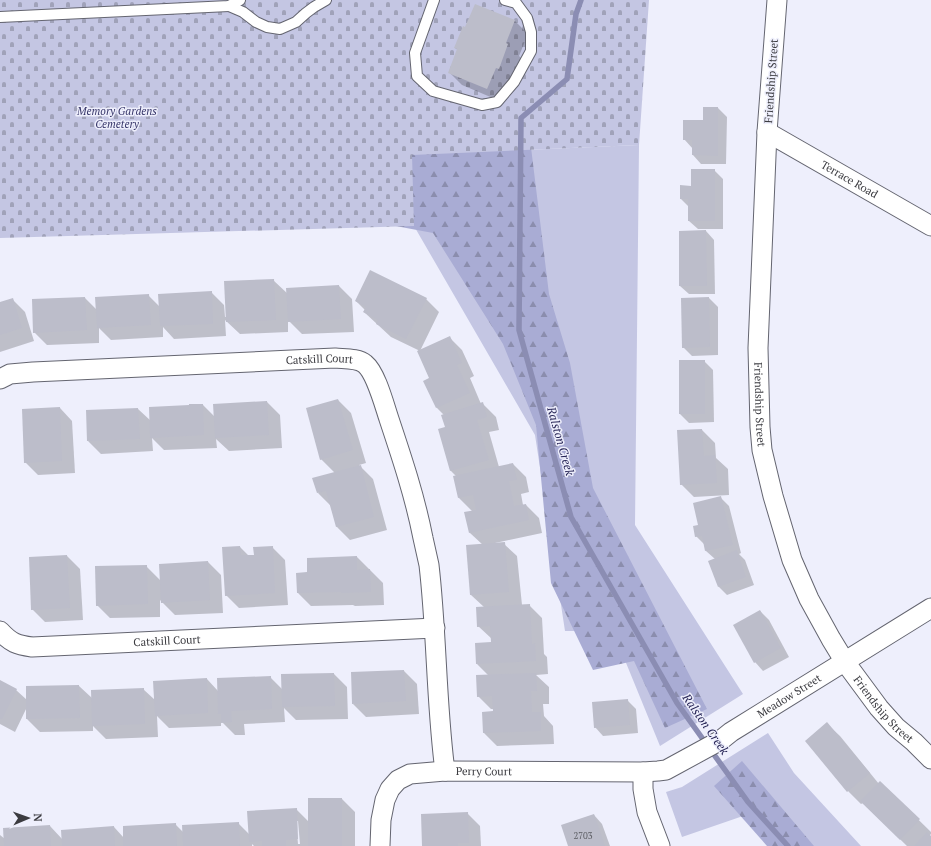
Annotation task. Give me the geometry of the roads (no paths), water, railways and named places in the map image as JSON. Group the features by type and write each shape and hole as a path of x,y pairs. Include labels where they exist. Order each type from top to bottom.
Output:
{"street":[{"name":"Friendship Street","path":"777,0 768,132 758,348 762,450 773,496 792,560 809,599 845,662 896,727 931,759"},
{"name":"Terrace Road","path":"768,132 931,226"},
{"name":"Catskill Court","path":"0,379 10,374 33,372 287,360 335,358 356,360 364,363 371,370 377,385 402,456 418,512 428,564 435,628 441,742 445,771"},
{"name":"Meadow Street","path":"643,772 666,770 721,740 731,732 931,608"},
{"name":"Catskill Court","path":"0,631 6,638 19,645 32,647 435,628"},
{"name":"Perry Court","path":"380,846 381,820 385,800 390,789 398,780 410,774 445,771 643,772"},
{"path":"643,772 643,789 647,812 660,846"}],"lane":[{"path":"0,17 229,6 240,0"},
{"path":"229,6 243,12 256,22 267,27 280,29 296,22 314,7 326,0"},
{"path":"434,0 415,53 417,76 433,91 482,105 497,102 514,82 531,51 531,32 527,18 516,3 505,0"}],"waterway":[{"name":"Ralston Creek","path":"581,0 576,14 567,79 521,118 519,330 571,517 677,703 748,802 788,846"}],"park label":[{"name":"Memory Gardens Cemetery","path":"117,117"}]}
